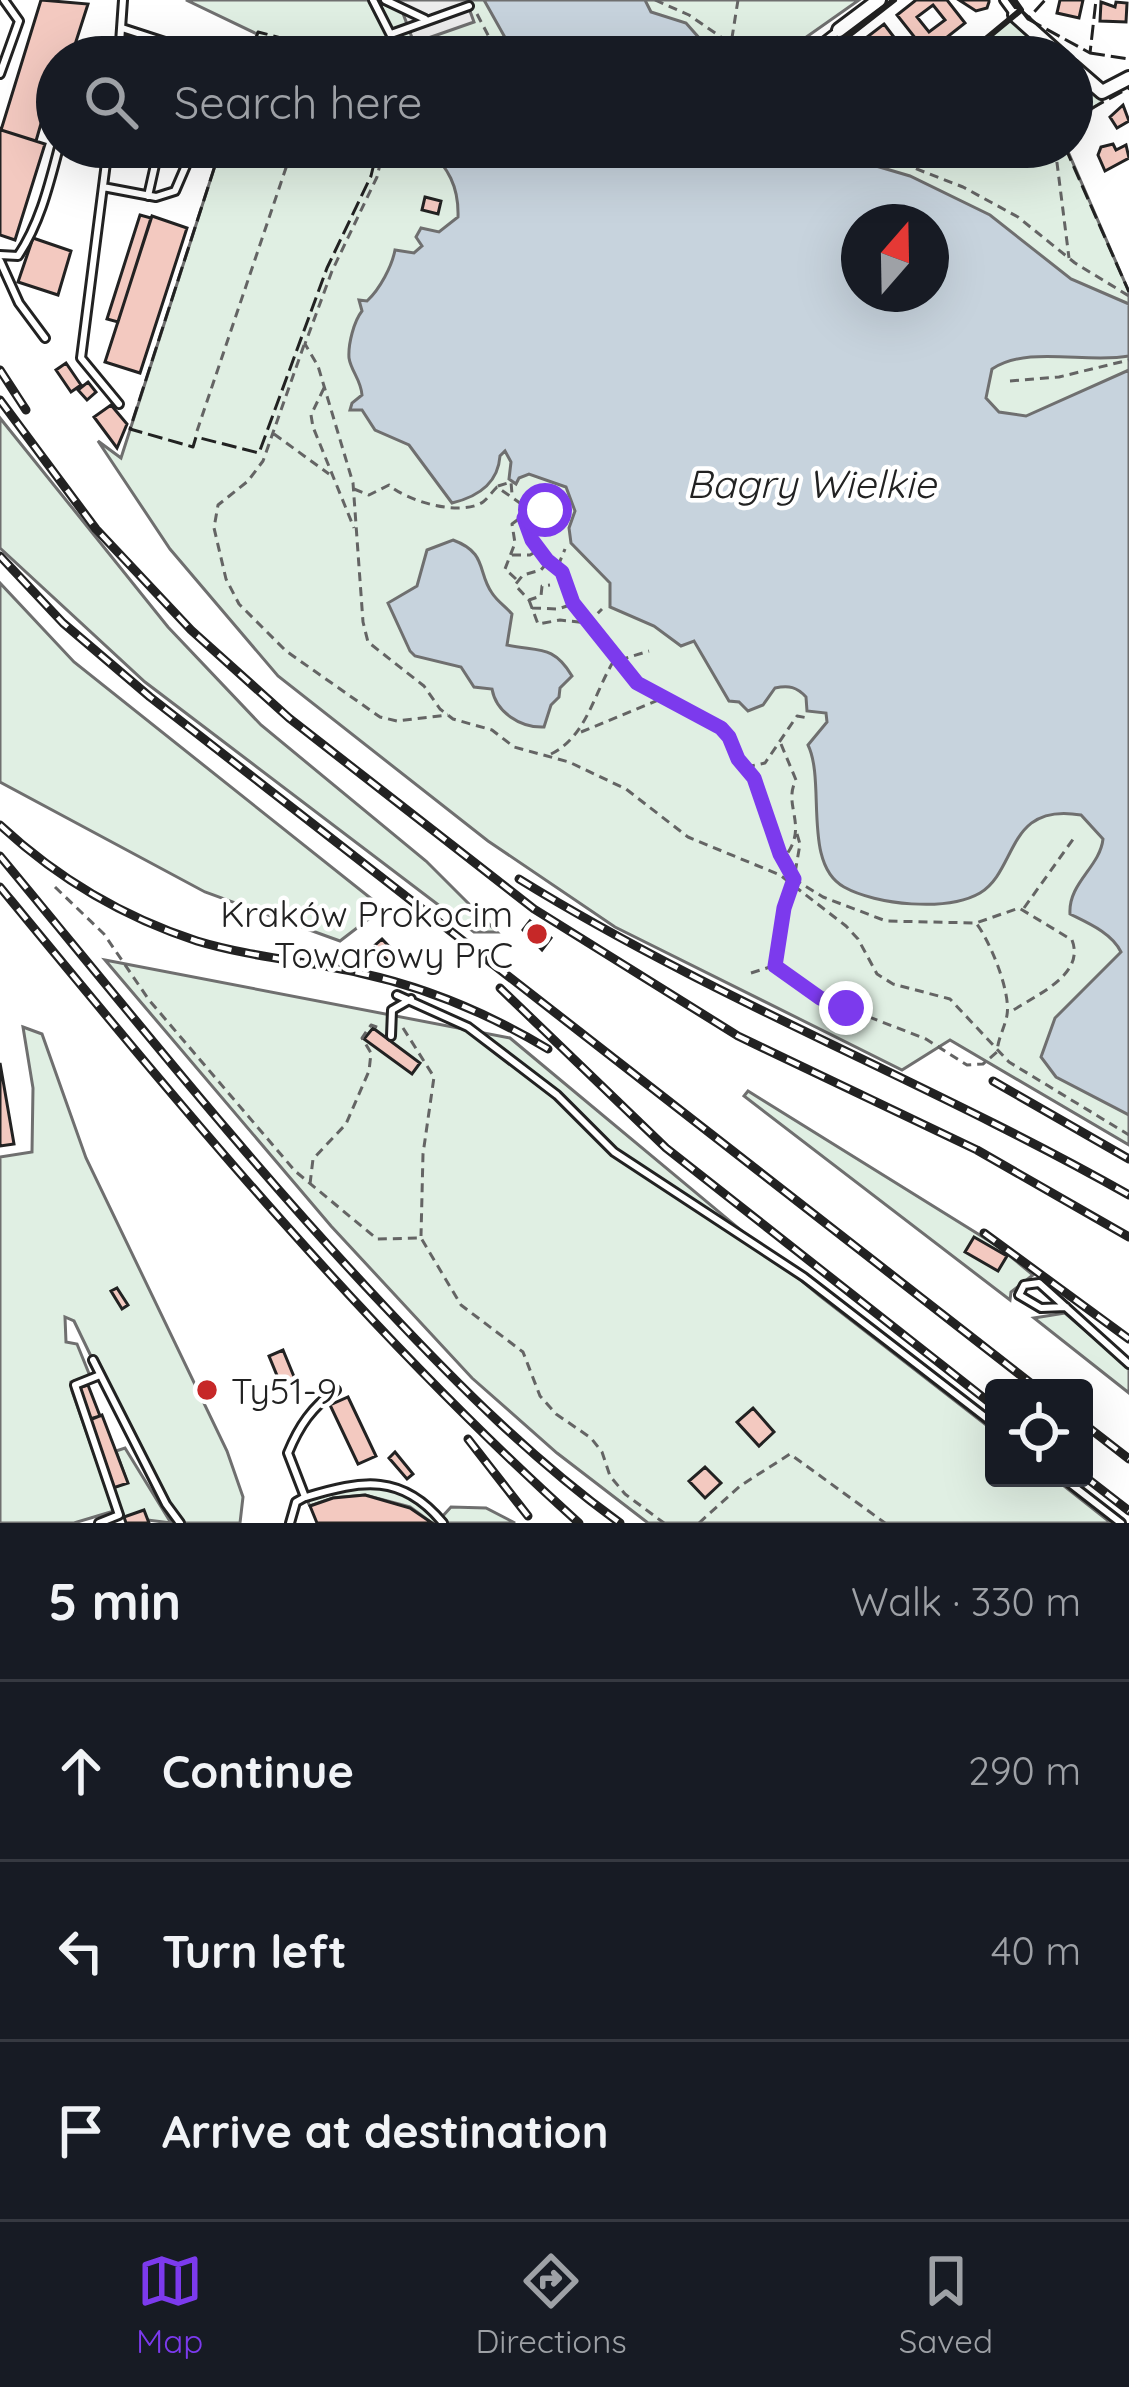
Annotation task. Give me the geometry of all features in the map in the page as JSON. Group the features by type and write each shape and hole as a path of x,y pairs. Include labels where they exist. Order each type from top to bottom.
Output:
{"street":[{"path":"839,29 879,0"},
{"path":"1015,15 1038,36"},
{"path":"1093,84 1102,92 1129,78"}],"lane":[{"path":"121,36 123,0"},
{"path":"373,0 391,34 470,6"},
{"path":"385,0 428,21"},
{"path":"1004,0 1015,15"},
{"path":"0,74 19,21 8,1"},
{"path":"122,28 147,36"},
{"path":"830,36 839,29"},
{"path":"45,338 19,303 0,258 18,256 25,246 53,168"},
{"path":"105,168 81,358 119,404"},
{"path":"148,196 154,168"},
{"path":"103,187 148,196 175,191 185,168"},
{"path":"397,994 468,1027 557,1095 614,1152 803,1277 985,1417"},
{"path":"391,1036 392,1010 411,999"},
{"path":"1066,1307 1032,1306 1019,1295 1024,1285 1039,1283 1066,1307 1129,1364"},
{"path":"93,1360 180,1523"},
{"path":"99,1523 121,1519 75,1385 100,1375"},
{"path":"305,1497 288,1453 317,1403 336,1390"},
{"path":"290,1523 296,1502 305,1497 368,1482 411,1495 443,1523"},
{"path":"1074,1487 1120,1523"}],"path":[{"path":"655,0 719,36"},
{"path":"732,36 738,0"},
{"path":"470,6 487,36"},
{"path":"197,431 286,168"},
{"path":"379,168 332,271 257,472 225,497 214,514 230,590 286,651 380,717 397,721 448,715 492,730 514,747 550,755 639,796 688,837 886,921 976,923 1023,910 1074,838"},
{"path":"915,168 1018,217 1069,258 1129,296"},
{"path":"1058,168 1069,258"},
{"path":"304,344 318,366 352,488 358,519 355,530"},
{"path":"1010,381 1059,377 1129,361"},
{"path":"323,388 311,415 355,530 368,642 424,686 448,715"},
{"path":"274,432 332,476"},
{"path":"352,488 369,495 389,485 414,501 462,506 481,504 496,487 512,482 512,496"},
{"path":"496,487 529,510 545,510"},
{"path":"517,580 506,573 515,543 512,524 529,510"},
{"path":"524,515 529,533 557,568 573,603 637,683 721,728 754,778 794,881 858,939 877,974 893,984 950,999 997,1052 1129,1135"},
{"path":"510,554 530,555 539,549"},
{"path":"557,568 566,549"},
{"path":"517,580 549,562"},
{"path":"517,580 516,588 529,600 538,624 588,623"},
{"path":"529,600 542,596 542,586 550,585"},
{"path":"531,608 559,609 573,603"},
{"path":"588,623 602,609"},
{"path":"617,659 644,656 649,651"},
{"path":"580,732 595,693 617,659"},
{"path":"550,755 580,732 662,699"},
{"path":"745,767 765,763 794,718 808,718"},
{"path":"775,966 800,848 791,790 796,780 781,744"},
{"path":"783,858 797,834"},
{"path":"56,887 104,934 149,1000 309,1186 377,1239 421,1238"},
{"path":"775,966 820,998 926,1039 967,1065 983,1064 997,1052 1008,1014 1070,970 1075,960 1072,940 1023,910"},
{"path":"976,923 995,956 1008,1014"},
{"path":"751,973 775,966"},
{"path":"392,1010 434,1077 423,1154 421,1238 461,1305 523,1352 540,1396 591,1438 625,1494 664,1523"},
{"path":"309,1186 314,1177 313,1159 346,1124 369,1071 371,1053 362,1038 371,1025 391,1036"},
{"path":"699,1523 740,1486 790,1454 885,1523"}],"green space":[{"path":"186,0 859,0 808,36 257,34"},
{"path":"1014,15 1037,36 989,36"},
{"path":"1093,85 1102,93 1102,102 1093,108"},
{"path":"214,168 1075,168 1129,292 1129,1145 950,1040 902,1070 615,927 488,841 278,676 170,549 98,441 121,458"},
{"path":"0,418 168,627 261,725 426,861 497,932 474,932 145,682 0,548"},
{"path":"0,583 74,662 383,908 340,941 205,892 0,782"},
{"path":"105,960 510,1038 820,1296 985,1424 985,1487 1065,1487 1111,1523 648,1523 557,1453 472,1378 331,1226"},
{"path":"23,1027 42,1034 86,1158 227,1451 243,1497 240,1523 180,1523 74,1321 65,1317 66,1342 77,1344 90,1376 71,1382 72,1391 114,1511 74,1523 0,1523 0,1157 32,1152 33,1088"},
{"path":"748,1091 999,1247 1033,1275 1011,1292 1010,1300 744,1096"},
{"path":"1065,1313 1129,1368 1129,1393 1034,1318"},
{"path":"125,1448 171,1523 124,1517 113,1488 127,1482 116,1451"},
{"path":"368,1482 411,1495 441,1518 451,1507 486,1508 515,1523 432,1523 410,1507 365,1495 310,1506 305,1497"}],"shaded area":[{"path":"398,0 466,0 474,22 434,36 411,36"}],"water":[{"path":"484,0 645,0 651,12 686,23 697,36 504,36"},
{"name":"Bagry Wielkie","path":"444,168 883,168 990,215 1071,279 1129,304 1129,356 1040,356 1006,362 992,369 986,398 999,412 1026,416 1129,370 1129,1115 1056,1077 1041,1057 1055,1018 1121,952 1106,934 1070,914 1074,893 1103,839 1081,815 1039,818 1017,840 992,883 966,899 912,904 844,887 823,860 808,745 827,722 826,713 807,711 806,697 784,687 775,688 763,705 748,711 739,702 729,701 694,641 681,646 654,626 610,607 610,583 571,543 569,528 575,511 566,487 529,474 516,484 509,479 511,462 505,451 485,488 452,503 409,445 375,430 362,410 350,410 362,395 349,358 352,333 362,311 359,300 367,301 376,290 395,250 414,253 422,246 416,237 421,228 439,232 458,217 454,187"},
{"path":"453,540 477,557 487,585 512,614 507,645 551,654 572,676 560,688 544,727 511,717 498,705 492,689 474,687 461,667 410,651 388,603 417,586 427,550"}],"building":[{"path":"41,0 88,4 78,36 36,36 36,141 1,130"},
{"path":"916,0 947,0 965,23 949,36 914,36 897,15","holes":["933,5 945,20 929,32 917,17"]},
{"path":"959,0 989,2 987,8 976,11"},
{"path":"1060,0 1083,0 1079,18 1057,13"},
{"path":"1101,2 1115,7 1116,2 1127,3 1126,22 1100,21"},
{"path":"884,24 893,36 868,36"},
{"path":"1123,105 1129,121 1117,128 1110,117"},
{"path":"0,127 36,141 38,168 15,240 0,235"},
{"path":"1113,144 1116,150 1126,145 1129,158 1105,171 1098,155 1101,147"},
{"path":"425,197 441,201 438,214 422,210"},
{"path":"140,215 151,218 118,322 107,319"},
{"path":"152,216 187,228 140,373 105,362"},
{"path":"33,238 71,251 58,295 18,282"},
{"path":"66,363 81,385 71,392 56,370"},
{"path":"88,382 96,392 87,400 78,390"},
{"path":"111,405 127,424 117,448 94,417"},
{"name":"Kraków Prokocim Towarowy PrC","path":"530,921 551,938 542,950 523,930"},
{"path":"382,939 400,958 393,965 373,947"},
{"path":"373,1028 420,1063 412,1074 364,1039"},
{"path":"0,1063 14,1144 0,1146"},
{"path":"974,1237 1007,1256 998,1271 965,1252"},
{"path":"117,1288 128,1305 122,1309 111,1291"},
{"path":"283,1350 297,1384 283,1390 269,1356"},
{"path":"88,1385 100,1416 90,1419 78,1388"},
{"path":"348,1397 376,1456 358,1464 330,1405"},
{"path":"753,1408 774,1432 759,1446 737,1422"},
{"path":"102,1415 128,1483 113,1488 87,1421"},
{"path":"395,1452 413,1474 407,1479 389,1458"},
{"path":"705,1467 721,1483 705,1498 689,1481"},
{"path":"365,1495 410,1508 432,1523 317,1523 310,1506"},
{"path":"144,1510 149,1523 126,1523 124,1517"}],"railway":[{"path":"0,370 26,410"},
{"path":"0,400 96,529 191,630 289,718 534,909 738,1036 977,1150 1129,1237"},
{"path":"0,556 63,623 150,697 1025,1379"},
{"path":"0,825 92,894 143,920 217,946 409,986 481,1014 548,1049"},
{"path":"0,856 237,1141 385,1307 497,1421 620,1523"},
{"path":"519,879 669,964 1129,1195"},
{"path":"0,887 278,1216 424,1373 579,1523"},
{"path":"500,988 666,1148 985,1399"},
{"path":"993,1081 1129,1159"},
{"path":"984,1233 1129,1339"},
{"path":"1093,1431 1129,1459"},
{"path":"468,1439 528,1516"},
{"path":"1093,1483 1129,1511"}],"fence":[{"path":"1021,10 1028,19 1045,0"},
{"path":"1092,36 1096,0"},
{"path":"1028,19 1059,36"},
{"path":"257,36 258,32 274,36"},
{"path":"1093,53 1129,59"},
{"path":"1093,108 1129,88"},
{"path":"214,168 130,429 193,447 196,437 259,453 327,268 373,168"},
{"path":"1074,168 1129,292"}],"wall":[{"path":"848,36 894,0"},
{"path":"989,36 1021,10 1014,0"}],"place":[{"name":"Kraków Prokocim Towarowy PrC","path":"537,934"},
{"name":"Ty51-9","path":"207,1390"}],"route":[{"path":"545,510 529,510 524,518 532,540 562,572 573,603 637,683 721,728 754,778 780,854 794,879 775,966 820,998 846,1008"}]}
